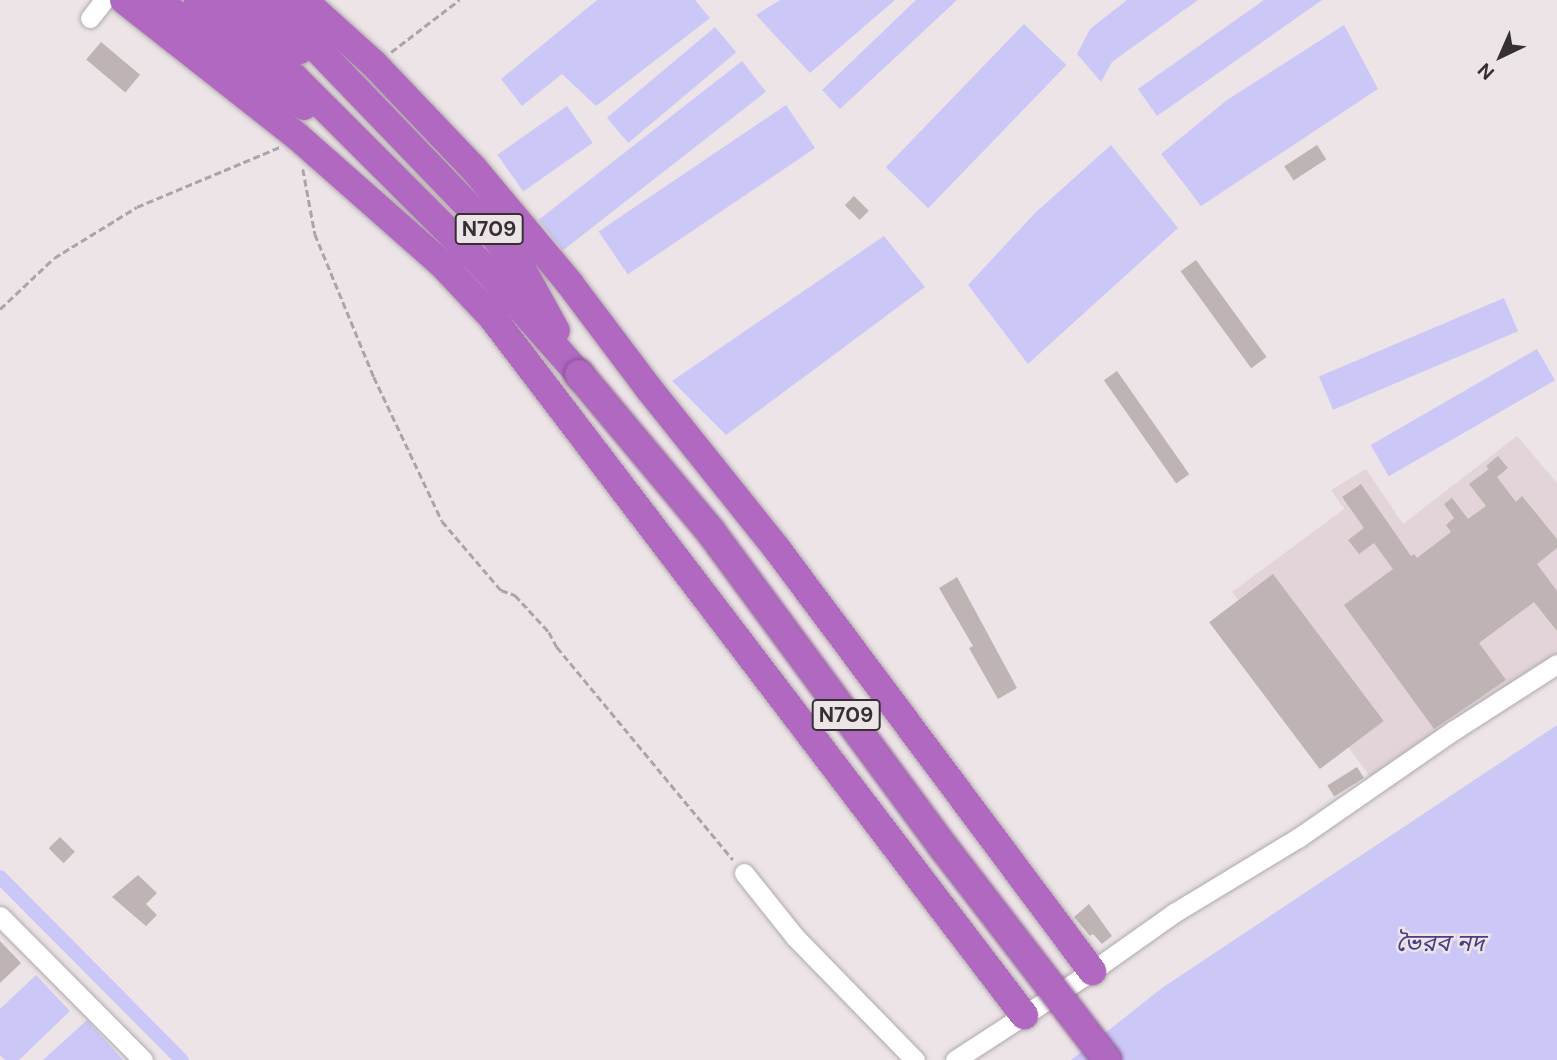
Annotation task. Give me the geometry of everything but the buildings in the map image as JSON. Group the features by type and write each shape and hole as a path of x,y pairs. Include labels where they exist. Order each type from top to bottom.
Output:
{"highway":[{"path":"124,0 443,265 492,317 1024,1015"},
{"name":"N709","path":"156,0 284,93 345,131"},
{"name":"N709","path":"232,0 371,105"},
{"name":"N709","path":"253,0 371,105"},
{"name":"N709","path":"270,0 477,215 523,271 579,373"},
{"name":"N709","path":"281,0 322,43 371,105"},
{"path":"303,0 374,64 474,169 570,284 649,389 777,548 1092,971"},
{"name":"N709","path":"199,1 300,72 345,131 486,269 579,373 711,532 944,848 1107,1060"}],"street":[{"path":"90,18 104,0"},
{"path":"955,1060 1092,971 1164,919 1298,838 1454,730 1557,664"},
{"path":"744,873 795,937 915,1060"},
{"path":"0,916 143,1060"}],"path":[{"path":"374,64 459,0"},
{"path":"0,309 54,258 137,207 292,141 315,234 374,377 442,521 501,590 515,595 549,632 566,657 744,873"}],"shaded area":[{"path":"1517,436 1557,483 1557,658 1372,779 1232,592 1344,509 1331,490 1366,469 1403,524"}],"water":[{"path":"597,0 695,0 710,18 596,106 562,74 522,106 501,79"},
{"path":"780,0 895,0 810,73 756,15"},
{"path":"916,0 957,0 840,109 822,90"},
{"path":"1127,0 1198,0 1112,62 1101,82 1077,54 1090,29"},
{"path":"1264,0 1322,0 1157,116 1138,89"},
{"path":"1024,24 1066,65 928,208 886,167"},
{"path":"1344,25 1378,89 1201,206 1161,154 1227,100"},
{"path":"715,27 736,52 628,143 607,118"},
{"path":"742,61 766,92 563,251 539,220"},
{"path":"786,105 815,148 628,274 599,231"},
{"path":"567,106 593,143 523,192 497,155"},
{"path":"1111,145 1178,228 1028,364 968,285 1035,213"},
{"path":"884,236 925,287 726,435 672,381"},
{"path":"1504,298 1518,331 1333,410 1319,377"},
{"path":"1537,349 1555,380 1389,476 1371,445"},
{"name":"ভৈরব নদ","path":"1557,725 1557,1060 1071,1060 1162,988"},
{"path":"36,975 70,1011 19,1060 5,1060 0,1055 0,1009"},
{"path":"87,1020 123,1060 43,1060"}],"waterway":[{"path":"0,877 182,1060"}]}
